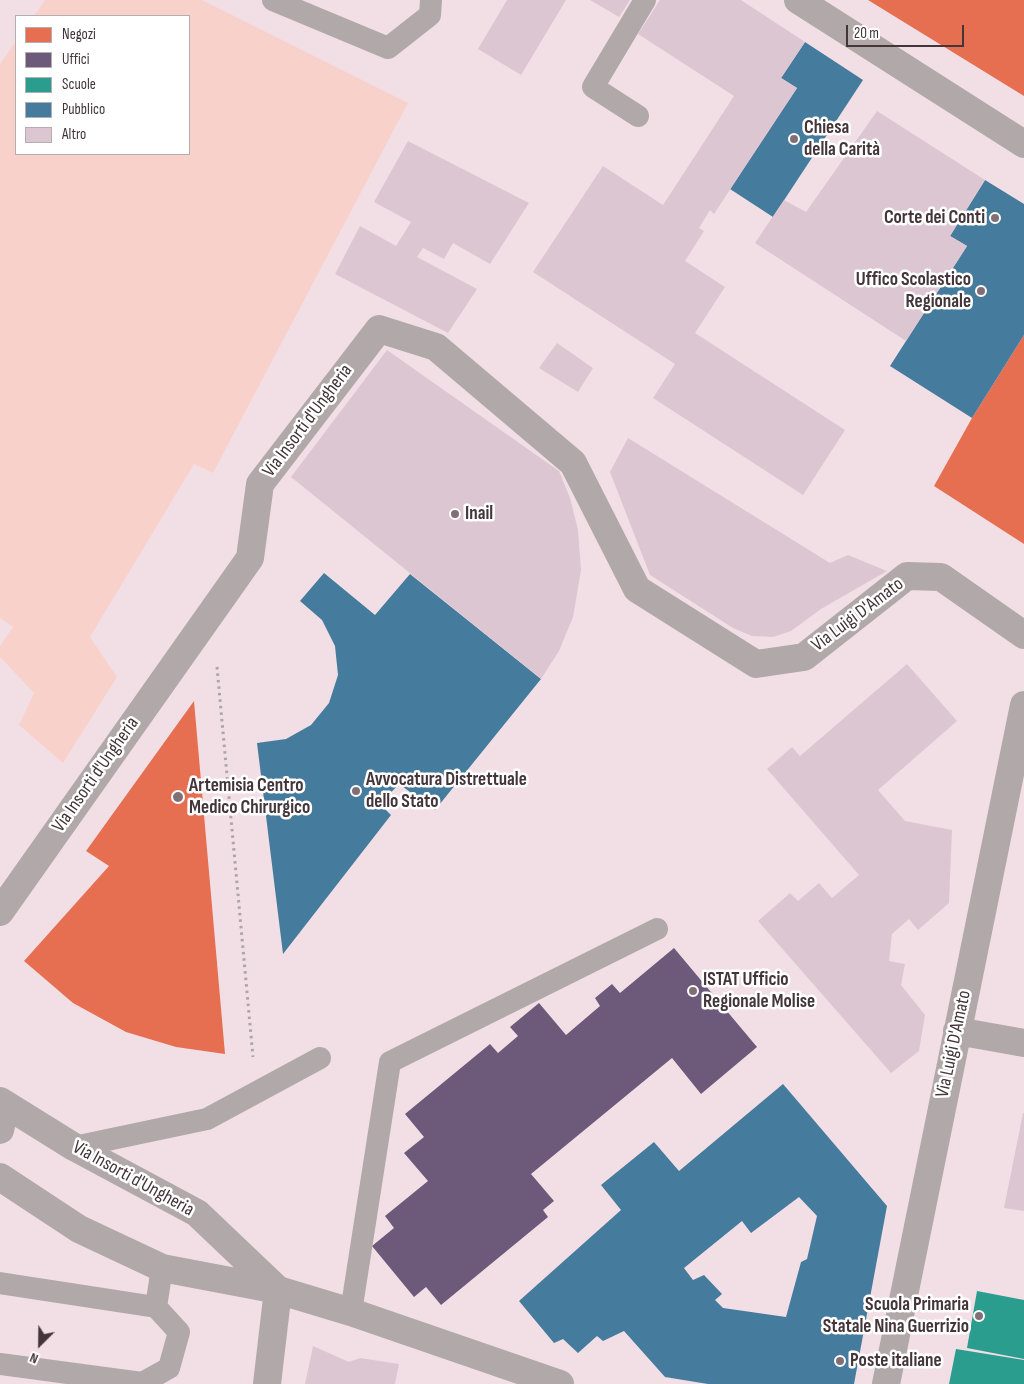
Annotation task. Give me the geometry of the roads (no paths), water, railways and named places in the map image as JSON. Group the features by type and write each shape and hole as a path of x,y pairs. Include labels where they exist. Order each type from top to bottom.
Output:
{"street":[{"path":"798,0 1024,144"},
{"name":"Via Insorti d'Ungheria","path":"0,912 250,558 260,484 378,329 436,347 573,463 637,589"},
{"name":"Via Luigi D'Amato","path":"637,589 756,664 804,657 907,576 941,577 1024,634"},
{"name":"Via Luigi D'Amato","path":"886,1384 1024,705"},
{"path":"957,1031 1024,1043"},
{"path":"0,1103 3,1117 0,1130"},
{"name":"Via Insorti d'Ungheria","path":"0,1103 74,1147 197,1213 278,1290"},
{"name":"Via Insorti d'Ungheria","path":"0,1178 79,1229 162,1268 278,1290 351,1312 560,1384"},
{"path":"267,1384 278,1290"}],"lane":[{"path":"272,0 388,48 430,15 431,0"},
{"path":"638,116 593,87 645,0"},
{"path":"351,1312 390,1062 657,929"},
{"path":"74,1147 207,1119 320,1058"},
{"path":"156,1308 162,1268"},
{"path":"0,1282 156,1308 179,1332 169,1368 142,1383 0,1364"}],"place":[{"name":"Chiesa della Carità","path":"794,139"},
{"name":"Corte dei Conti","path":"995,218"},
{"name":"Uffico Scolastico Regionale","path":"981,291"},
{"name":"Inail","path":"455,514"},
{"name":"Avvocatura Distrettuale dello Stato","path":"356,791"},
{"name":"Artemisia Centro Medico Chirurgico","path":"178,797"},
{"name":"ISTAT Ufficio Regionale Molise","path":"693,991"},
{"name":"Scuola Primaria Statale Nina Guerrizio","path":"979,1316"},
{"name":"Poste italiane","path":"840,1361"}]}
